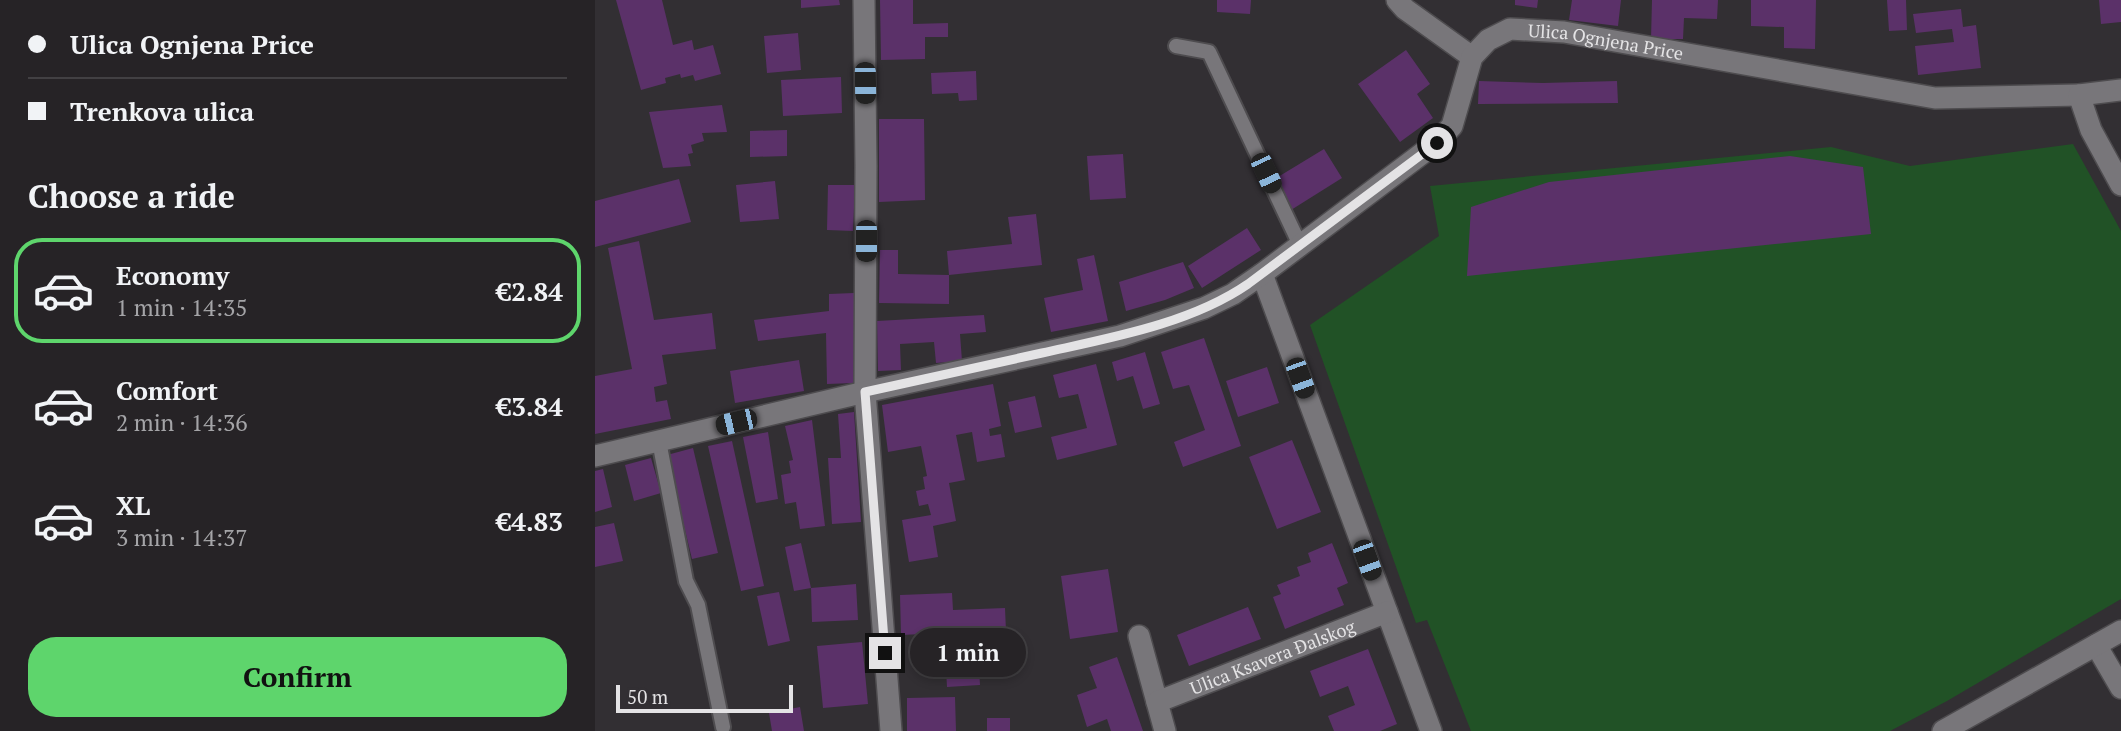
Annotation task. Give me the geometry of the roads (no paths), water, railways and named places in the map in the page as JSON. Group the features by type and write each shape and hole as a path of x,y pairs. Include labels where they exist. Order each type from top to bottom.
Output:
{"street":[{"path":"864,0 865,392 891,731"},
{"path":"595,456 865,392 1120,336 1204,308 1233,294 1437,143 1452,126 1472,57 1405,9 1397,0"},
{"name":"Ulica Ognjena Price","path":"1472,57 1487,40 1510,29 1564,32 1935,98 2080,95 2121,90"},
{"path":"2080,95 2091,130 2121,185"},
{"path":"1262,274 1431,731"},
{"name":"Ulica Ksavera Đalskog","path":"1157,702 1387,612"},
{"path":"1943,731 2121,631"},
{"path":"1139,636 1165,731"},
{"path":"2096,645 2121,688"}],"lane":[{"path":"1176,46 1209,52 1300,245"},
{"path":"659,441 686,581 698,604 723,727"}]}
